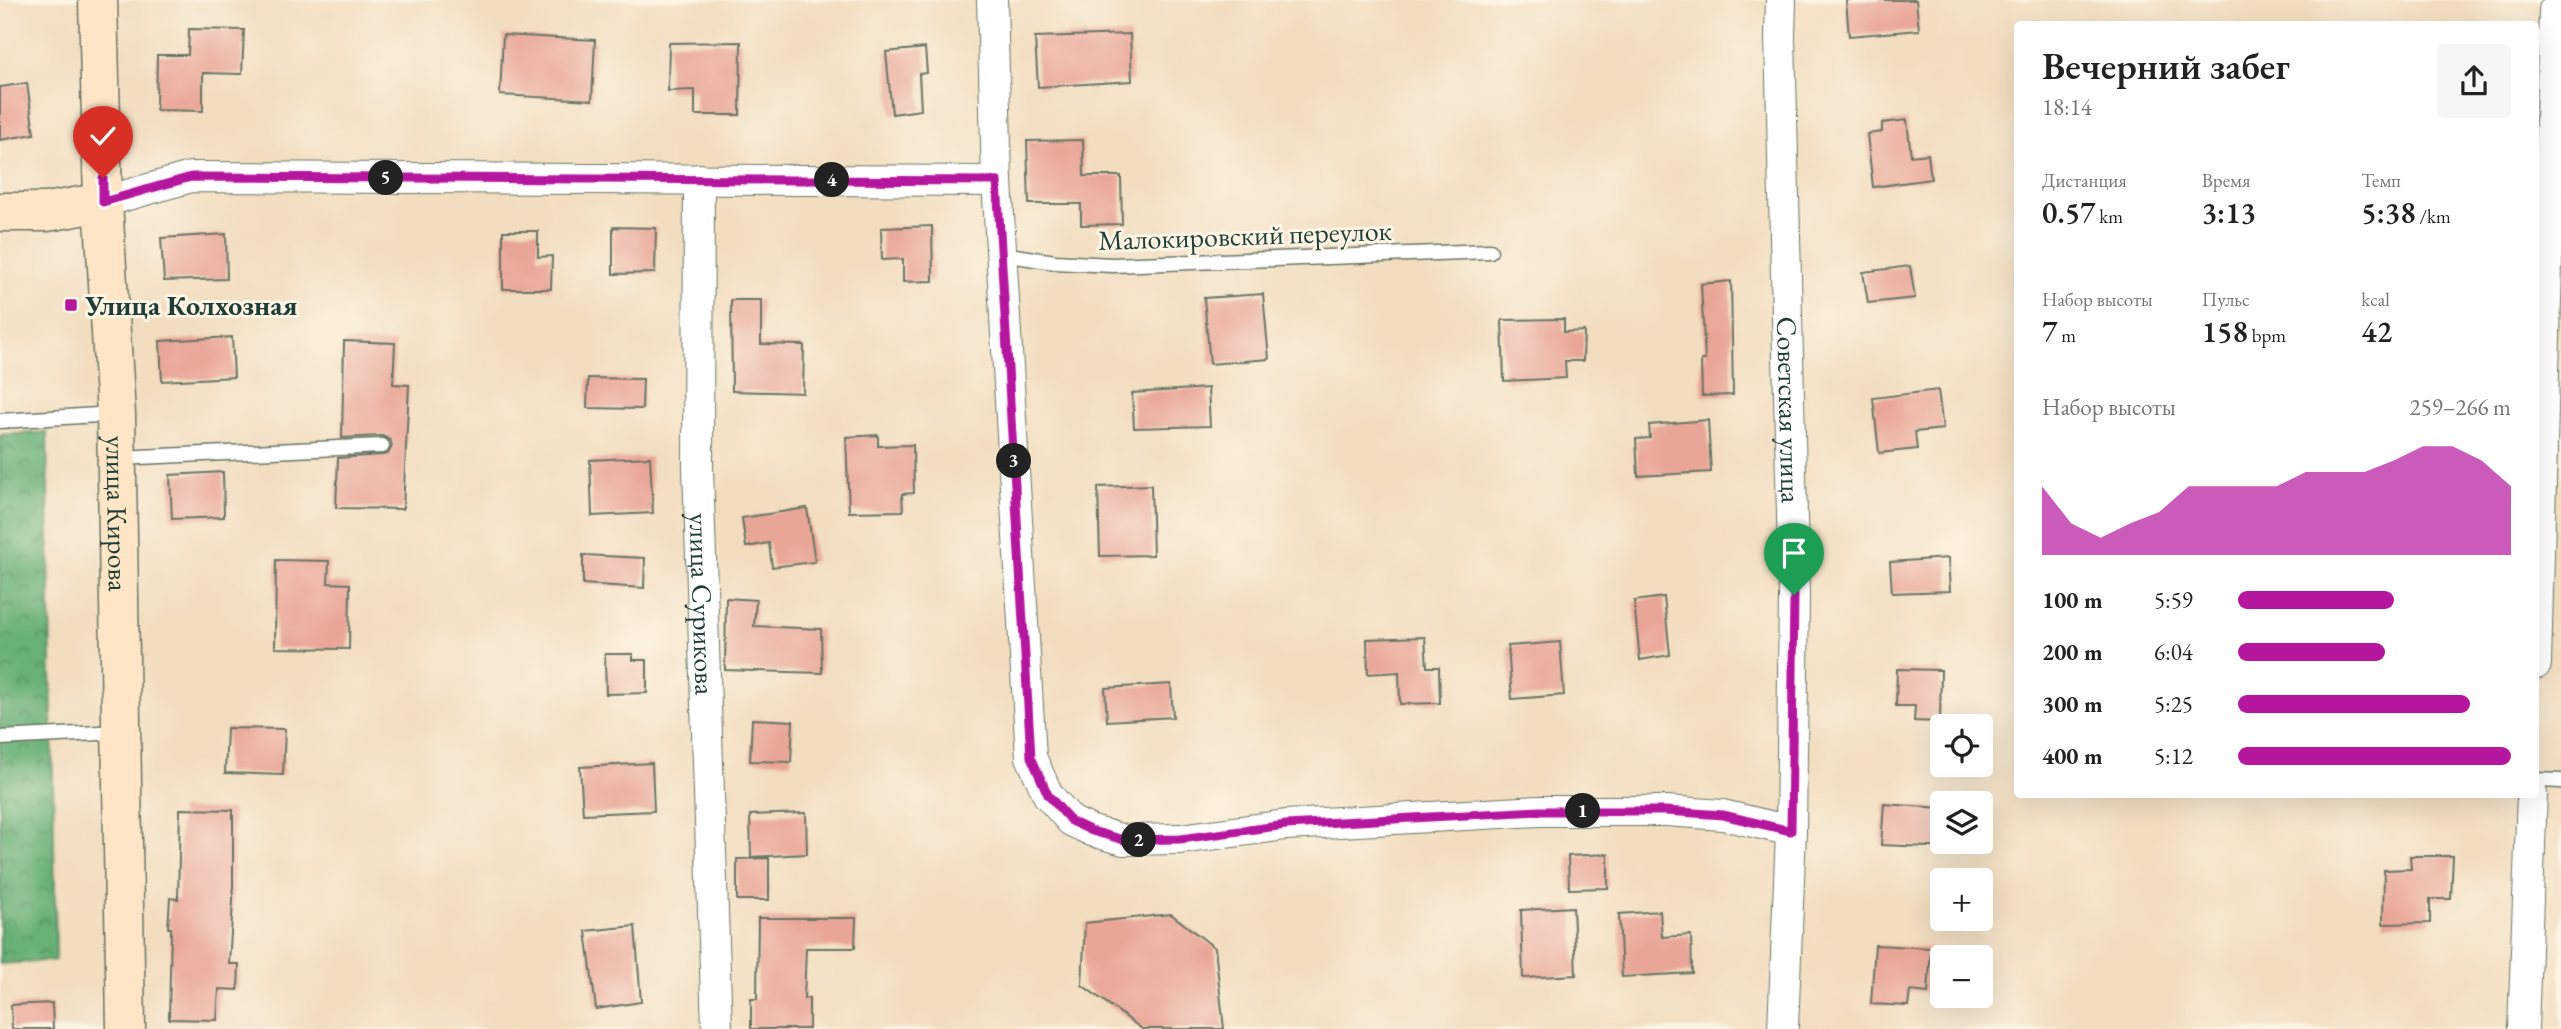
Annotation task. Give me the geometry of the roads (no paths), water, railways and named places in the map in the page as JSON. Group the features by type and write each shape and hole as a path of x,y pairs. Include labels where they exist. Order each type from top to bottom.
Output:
{"street":[{"name":"улица Кирова","path":"98,0 103,202 116,414 126,1029"},
{"path":"992,0 997,181 1031,757 1048,795 1071,821 1092,831 1124,840 1180,839 1286,825 1539,811 1678,811 1723,815 1791,831"},
{"name":"Советская улица","path":"1781,0 1794,595 1791,831 1783,1029"},
{"path":"2539,555 2554,10 2561,10"},
{"path":"0,212 47,212 103,202 191,177 997,181"},
{"name":"улица Сурикова","path":"699,179 698,469 717,1029"},
{"path":"2523,1029 2532,798"}],"lane":[{"name":"Малокировский переулок","path":"1002,254 1055,262 1112,265 1490,251"},
{"path":"0,421 116,414"},
{"path":"116,458 382,446"},
{"path":"0,738 121,732"},
{"path":"2539,780 2561,781"}],"place":[{"name":"Улица Колхозная","path":"71,305"}]}
